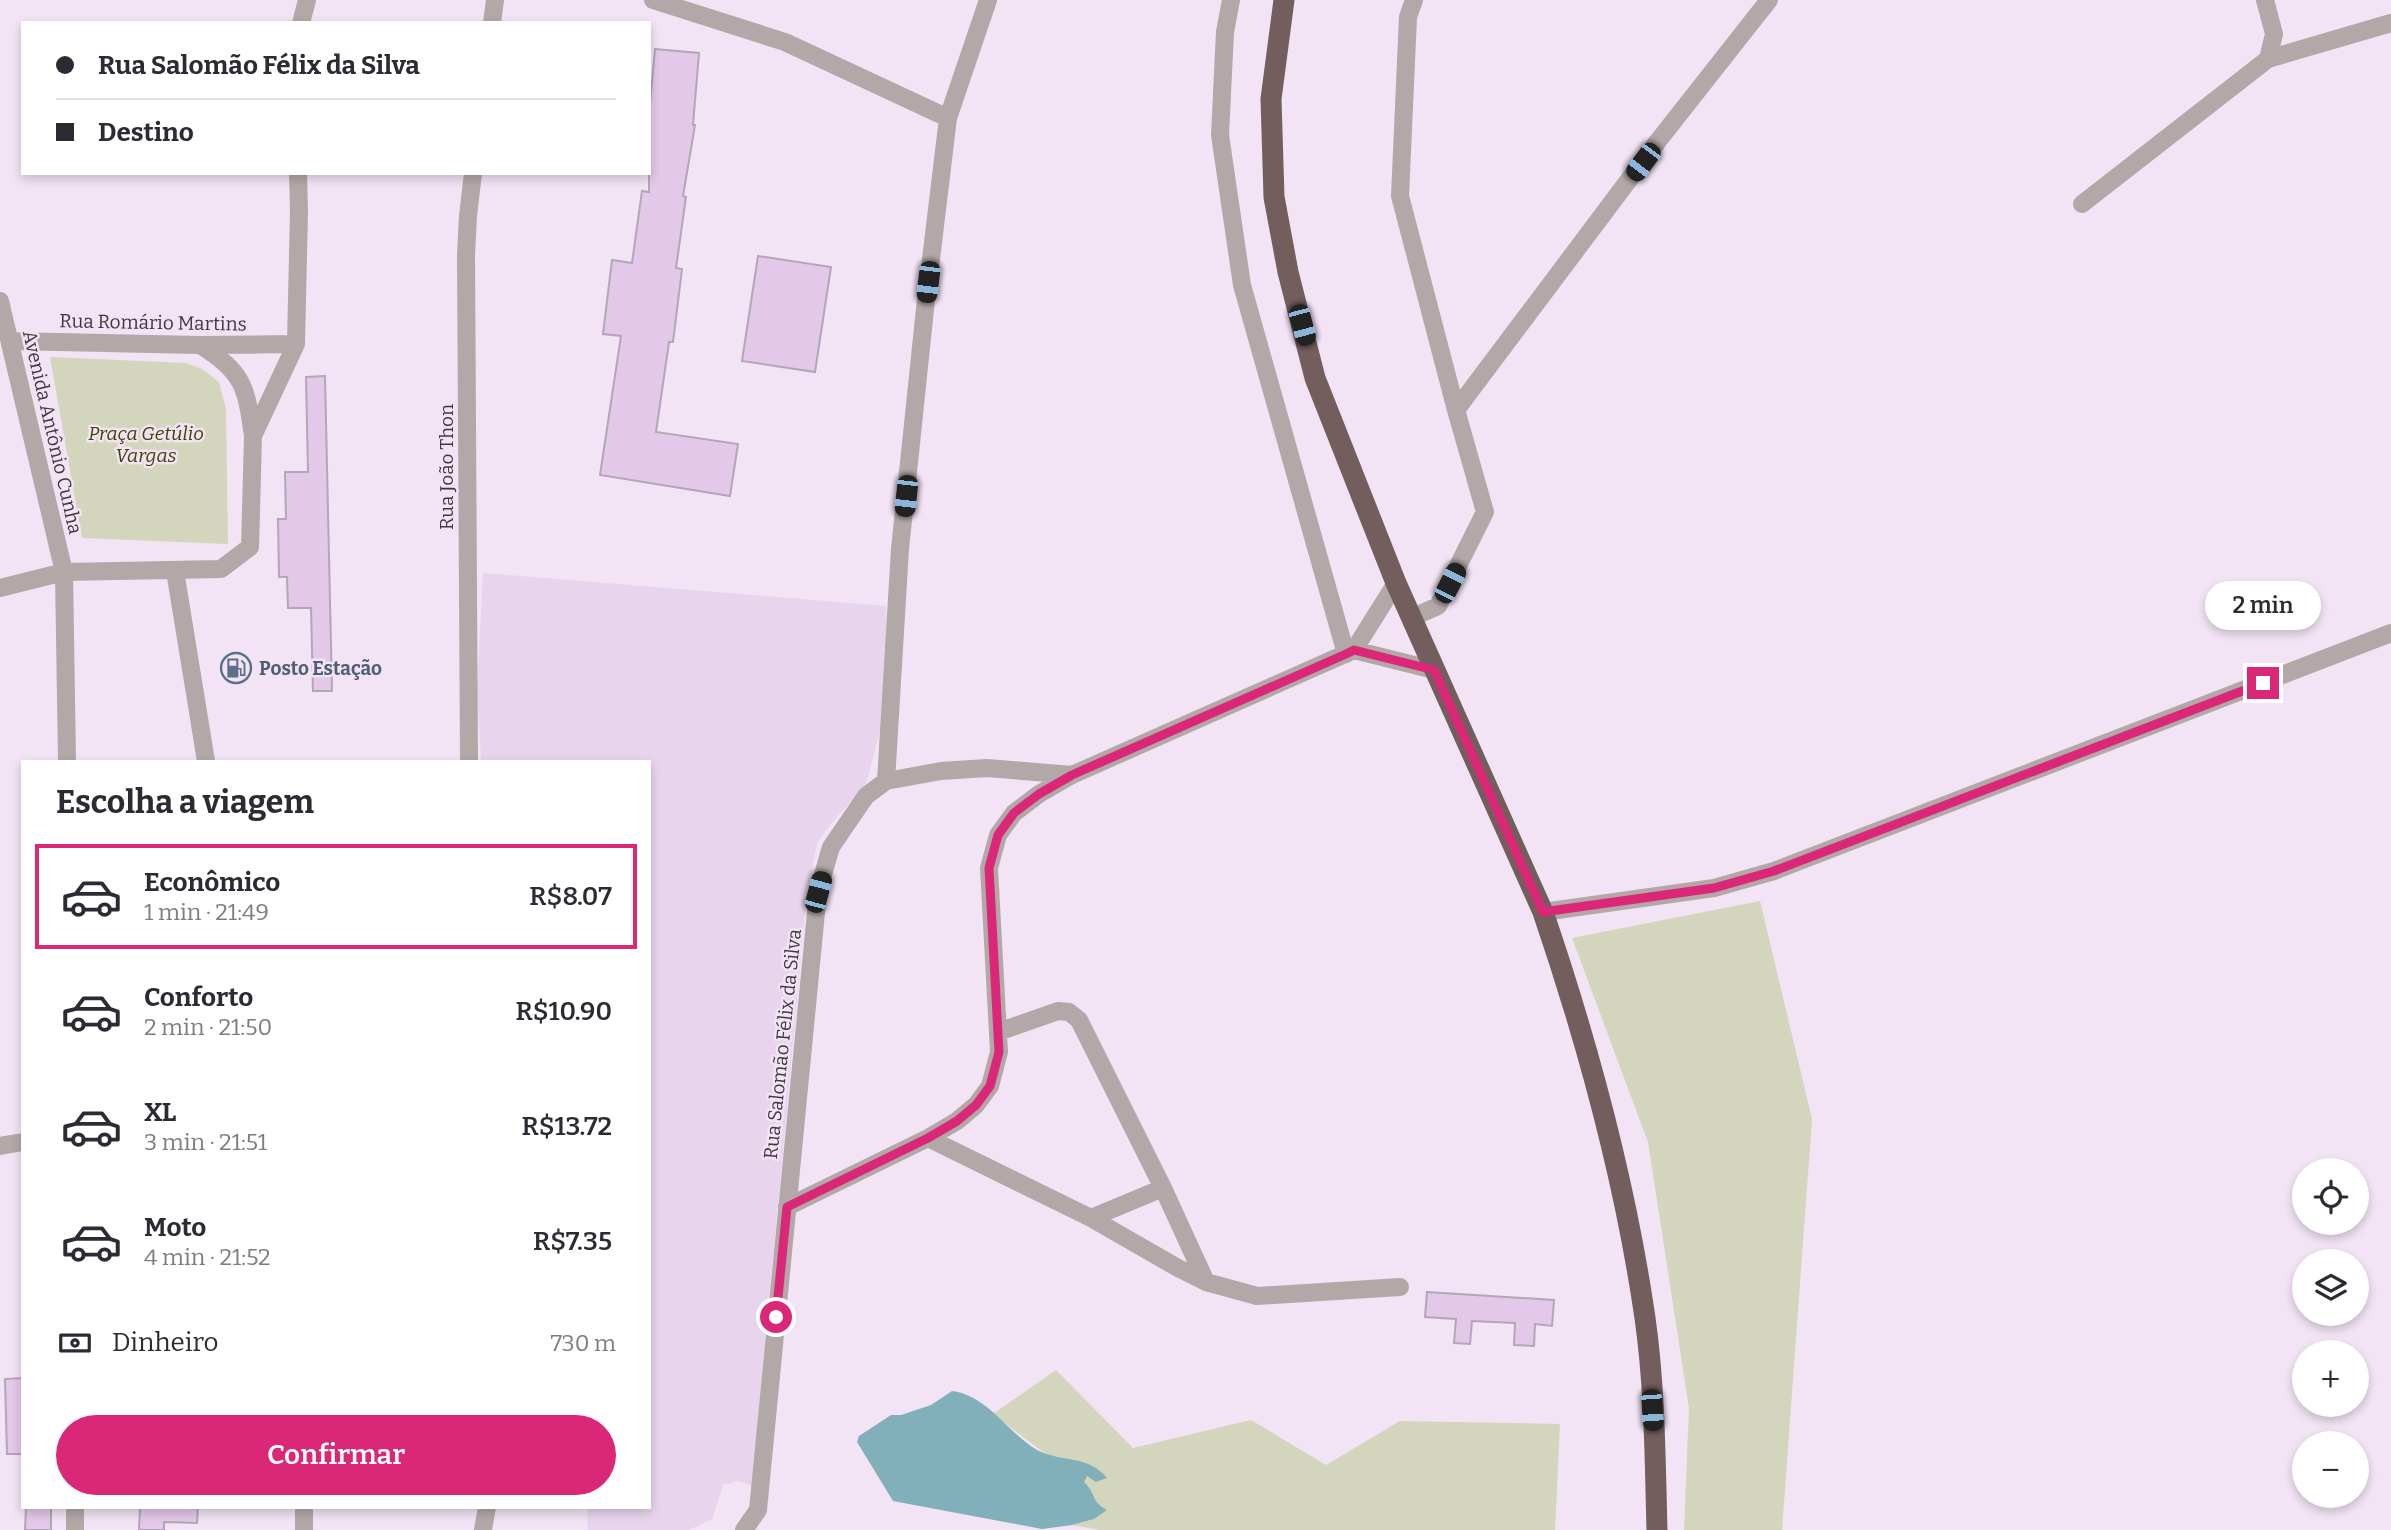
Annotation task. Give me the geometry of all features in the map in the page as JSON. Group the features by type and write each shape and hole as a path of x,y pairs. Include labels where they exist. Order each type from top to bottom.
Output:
{"highway":[{"path":"1284,0 1271,99 1273,197 1288,272 1315,378 1396,583 1543,912 1560,961 1616,1156 1645,1320 1654,1432 1657,1530"}],"street":[{"path":"302,21 307,0"},
{"path":"492,21 495,0"},
{"path":"653,0 785,42 948,118"},
{"path":"988,0 948,118 900,549 886,781 941,771 987,768 1072,775"},
{"path":"1231,0 1225,32 1220,135 1242,285 1350,652"},
{"path":"1411,618 1438,606 1485,512 1400,196 1408,17 1414,0"},
{"path":"1456,410 1658,141 1769,0"},
{"path":"2265,0 2274,34 2268,59"},
{"path":"2082,204 2268,59 2391,23"},
{"path":"253,436 296,344 298,175"},
{"name":"Rua João Thon","path":"469,760 466,255 473,175"},
{"name":"Avenida Antônio Cunha","path":"1,312 64,572 67,760"},
{"name":"Rua Romário Martins","path":"10,341 296,344"},
{"path":"0,588 64,572 221,569 250,547 253,436 248,399 242,381 226,362 199,345"},
{"path":"175,571 206,760"},
{"path":"787,1207 957,1121 976,1105 990,1086 999,1052 989,868 998,835 1014,813 1039,794 1072,775 1350,652 1396,583"},
{"path":"1543,912 1714,888 1774,871 2391,633"},
{"path":"1350,652 1434,670"},
{"name":"Rua Salomão Félix da Silva","path":"744,1530 758,1510 818,892 831,847 866,796 886,781"},
{"path":"998,1032 1058,1011 1069,1012 1079,1020 1163,1188 1206,1282"},
{"path":"928,1138 1091,1218 1206,1282 1257,1296 1400,1287"},
{"path":"0,1146 21,1142"},
{"path":"1091,1218 1163,1188"},
{"path":"75,1509 75,1530"},
{"path":"304,1509 304,1530"},
{"path":"483,1530 486,1509"}],"shaded area":[{"path":"483,573 886,606 886,709 866,784 817,843 806,902 752,1486 738,1481 723,1485 712,1519 689,1530 588,1530 587,1509 651,1509 651,760 481,760 477,689"}],"green space":[{"name":"Praça Getúlio Vargas","path":"50,357 186,363 202,369 219,382 226,409 228,544 82,538"},
{"path":"1760,901 1812,1119 1782,1530 1684,1530 1689,1408 1648,1142 1572,938"},
{"path":"1056,1370 1133,1448 1251,1420 1326,1465 1400,1421 1560,1424 1555,1530 1101,1530 1072,1525 1094,1519 1096,1505 1089,1487 993,1414"}],"water":[{"path":"952,1391 965,1394 987,1407 1037,1450 1083,1462 1099,1470 1107,1478 1096,1482 1087,1476 1084,1482 1098,1504 1107,1510 1094,1519 1042,1529 893,1501 857,1442 859,1436 891,1415 901,1415 931,1405"}],"building":[{"path":"655,49 699,53 695,125 683,196 686,197 676,268 682,269 673,342 669,342 656,432 738,444 730,496 600,475 621,336 603,334 612,260 632,263 642,191 649,192 651,94"},
{"path":"758,256 831,267 815,372 742,361"},
{"path":"325,376 332,691 313,691 311,608 288,608 287,577 279,577 278,519 286,519 285,472 308,472 306,377"},
{"path":"1427,1292 1554,1300 1552,1326 1535,1324 1534,1346 1514,1345 1515,1323 1472,1321 1470,1344 1454,1343 1456,1319 1425,1317"},
{"path":"21,1378 21,1454 7,1454 5,1379"},
{"path":"26,1509 51,1509 51,1530 25,1530"},
{"path":"140,1509 198,1509 197,1523 164,1522 164,1530 139,1530"}],"place":[{"name":"Posto Estação","path":"236,668"}],"route":[{"path":"776,1317 787,1207 957,1121 976,1105 990,1086 999,1052 989,868 998,835 1014,813 1039,794 1072,775 1354,650 1434,670 1543,912 1714,888 1774,871 2263,683"}]}
